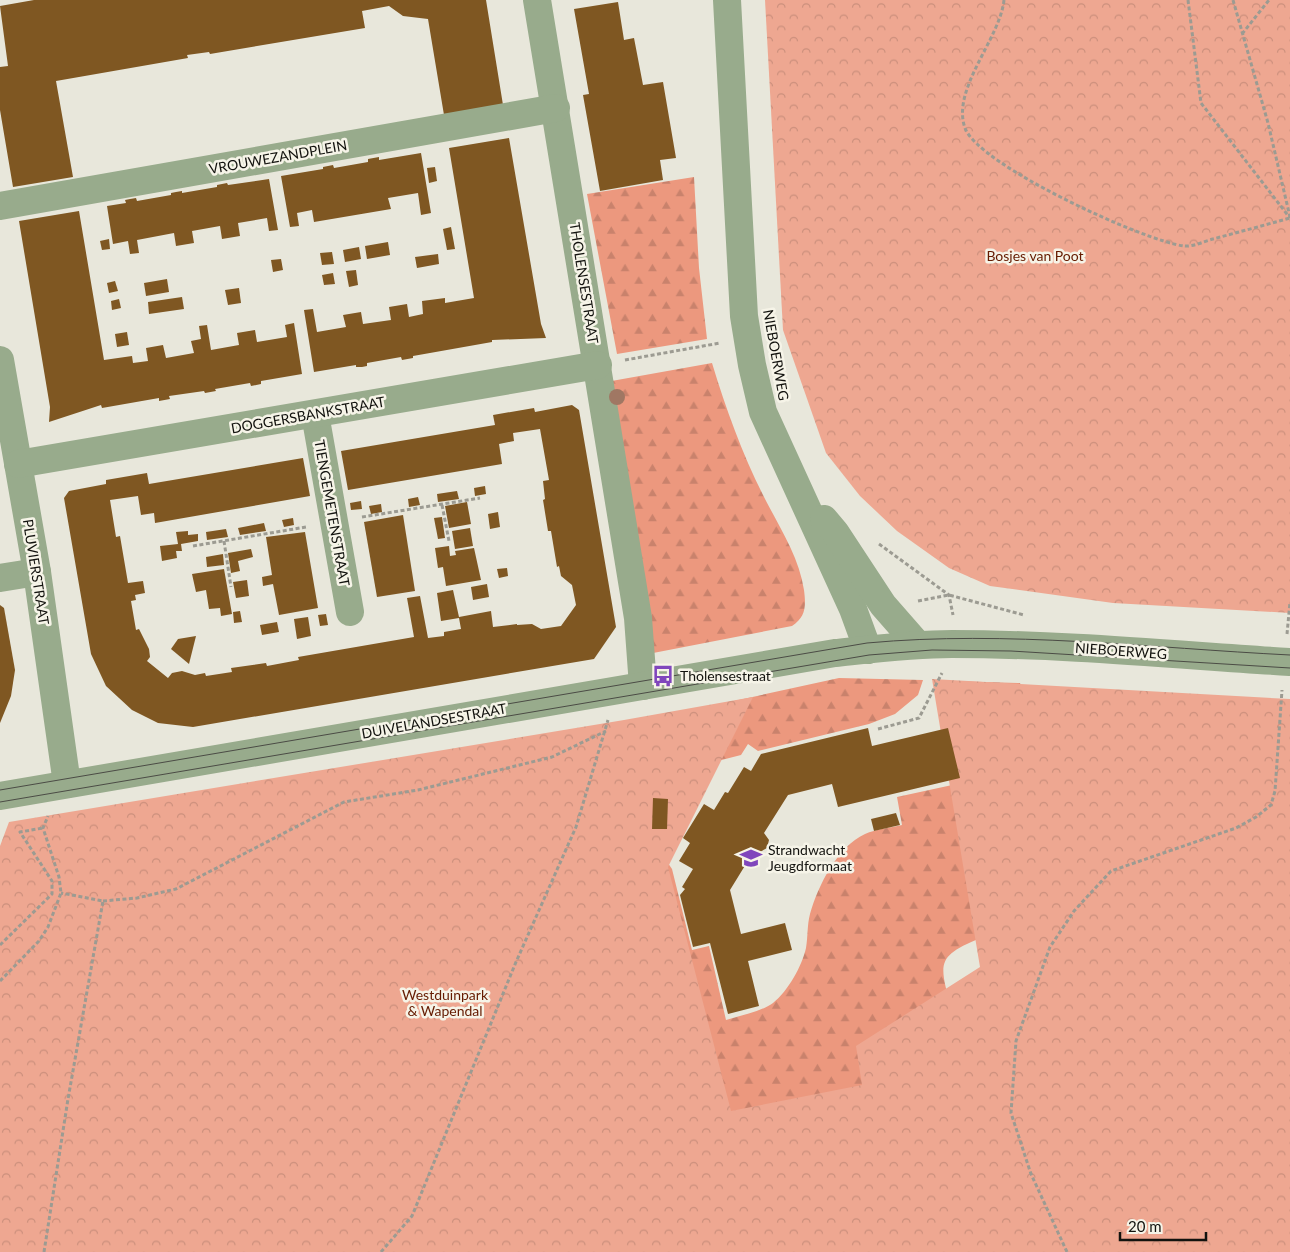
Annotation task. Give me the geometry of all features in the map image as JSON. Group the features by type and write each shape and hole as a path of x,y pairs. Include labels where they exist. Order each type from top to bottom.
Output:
{"street":[{"name":"THOLENSESTRAAT","path":"537,0 638,618 643,686"},
{"name":"NIEBOERWEG","path":"727,0 744,316 752,365 763,412 801,493 868,650 918,645 948,656 1043,646 1287,661"},
{"name":"VROUWEZANDPLEIN","path":"0,206 556,108"},
{"name":"PLUVIERSTRAAT","path":"0,360 37,572 67,784"},
{"name":"DOGGERSBANKSTRAAT","path":"18,464 598,365"},
{"name":"TIENGEMETENSTRAAT","path":"314,414 350,612"},
{"name":"NIEBOERWEG","path":"801,493 835,532 883,605 918,645"},
{"path":"0,578 37,572"},
{"name":"DUIVELANDSESTRAAT","path":"0,796 835,653 868,650"}],"path":[{"path":"1004,0 998,27 975,69 965,98 965,128 987,155 1072,204 1149,238 1186,246 1290,218"},
{"path":"1188,0 1201,103 1290,218"},
{"path":"1233,0 1268,123 1290,218"},
{"path":"1242,35 1269,0"},
{"path":"598,365 730,342"},
{"path":"442,505 449,541"},
{"path":"873,538 949,595 953,616 948,656 919,718 878,729"},
{"path":"224,541 231,587"},
{"path":"1067,1252 1031,1174 1012,1113 1016,1041 1050,947 1074,911 1111,871 1236,828 1256,817 1271,805 1287,661 1290,602"},
{"path":"381,1252 412,1216 516,962 576,827 606,731 611,692"},
{"path":"61,893 103,901 137,898 176,888 344,802 418,790 552,757 606,731"},
{"path":"0,981 39,941 48,927 61,893 59,877 43,828 67,784"},
{"path":"0,945 48,899 54,889 49,876 20,832 43,828"},
{"path":"44,1252 68,1099 103,901"}],"green space":[{"name":"Bosjes van Poot","path":"765,0 1290,0 1290,613 1113,603 990,586 949,568 897,531 860,496 826,453 783,330"},
{"path":"694,177 699,268 707,339 617,354 587,194"},
{"path":"712,363 741,447 798,565 804,590 804,611 797,623 792,626 648,654 606,382"},
{"path":"839,678 923,680 918,695 895,714 869,724 758,751 748,744 741,755 702,765 647,832 672,869 692,950 709,946 726,1020 768,1006 784,992 794,978 801,962 806,948 810,914 830,868 846,848 865,834 902,825 897,797 966,782 948,681 1020,683 1025,697 981,938 966,944 949,956 943,971 951,1007 774,1229 587,825 688,711"},
{"name":"Westduinpark & Wapendal","path":"932,679 1290,699 1290,1252 0,1252 0,846 9,822 753,697 668,867 731,1111 862,1085 856,1046 980,967"}],"building":[{"path":"34,0 486,0 503,105 444,115 428,19 403,16 389,6 362,11 365,28 210,54 209,52 187,55 188,58 56,81 73,177 13,187 0,110 0,67 8,66 0,6"},
{"path":"618,2 624,40 634,38 643,85 663,82 676,158 660,160 663,180 600,191 583,95 589,94 574,9"},
{"path":"509,138 541,324 546,338 492,340 492,342 413,356 413,358 402,360 401,357 367,363 367,366 362,367 356,367 356,365 314,372 304,310 313,309 317,332 346,327 343,315 361,312 363,324 391,320 389,307 407,304 409,317 423,314 422,301 445,298 445,303 474,298 449,148"},
{"path":"421,153 431,213 421,215 418,193 388,198 391,209 314,222 312,210 297,213 299,226 290,227 281,176 323,169 323,167 333,165 334,168 368,162 368,159 379,157 379,160"},
{"path":"435,167 437,181 429,183 427,168"},
{"path":"269,179 278,230 269,231 267,218 238,223 240,236 222,239 220,226 192,231 194,243 176,246 174,233 137,240 139,253 130,254 128,241 113,244 107,206 126,203 125,200 136,198 137,201 171,195 171,193 176,192 182,191 182,193 217,187 217,185 227,183 228,185"},
{"path":"79,211 104,360 132,356 133,363 148,361 146,348 163,345 166,358 194,353 191,341 201,339 199,326 207,325 211,350 239,345 237,333 255,330 257,342 287,337 285,325 294,323 302,374 261,381 261,384 251,386 250,383 215,389 216,391 205,393 204,391 169,396 170,399 159,401 159,398 102,408 101,405 49,422 50,407 19,221"},
{"path":"451,227 455,249 447,250 443,229"},
{"path":"109,239 110,249 102,250 100,241"},
{"path":"388,242 390,255 367,259 365,246"},
{"path":"359,247 361,259 345,262 343,250"},
{"path":"332,252 334,264 322,265 320,253"},
{"path":"438,254 439,264 417,268 415,257"},
{"path":"281,259 283,270 273,272 271,260"},
{"path":"356,270 358,285 349,287 346,271"},
{"path":"333,273 335,284 324,285 322,275"},
{"path":"167,279 169,292 146,296 144,283"},
{"path":"115,281 118,291 109,293 107,283"},
{"path":"239,288 241,303 228,305 225,290"},
{"path":"182,297 184,309 149,314 148,302"},
{"path":"119,299 121,308 112,310 111,301"},
{"path":"127,332 129,345 117,347 115,334"},
{"path":"572,405 579,410 616,627 594,659 193,727 158,723 132,710 106,686 91,654 64,498 69,491 106,484 106,480 147,473 149,484 303,458 310,496 155,523 154,513 141,515 138,496 110,500 116,537 120,536 128,583 143,581 145,593 135,595 136,600 131,601 136,630 139,629 149,649 150,657 147,661 168,678 172,673 182,671 195,675 205,673 206,676 232,672 231,668 266,663 267,666 299,660 298,657 414,637 407,598 420,596 428,638 444,636 444,632 461,629 459,618 441,621 437,593 453,590 459,617 491,611 493,627 532,624 541,629 561,626 576,605 572,585 561,576 559,566 557,567 551,531 548,531 543,500 545,499 543,481 549,480 540,429 513,433 514,441 499,444 502,464 348,490 341,451 495,425 493,415 534,408 535,412"},
{"path":"485,486 486,494 475,496 474,488"},
{"path":"457,491 459,499 438,502 437,494"},
{"path":"418,497 420,505 409,507 408,499"},
{"path":"361,501 362,509 351,510 350,503"},
{"path":"467,502 471,524 449,528 445,506"},
{"path":"381,504 382,512 371,514 369,506"},
{"path":"498,512 500,527 490,529 488,514"},
{"path":"403,515 415,591 377,597 364,522"},
{"path":"442,517 445,538 438,539 434,518"},
{"path":"293,518 294,525 284,527 282,520"},
{"path":"264,523 266,531 240,535 238,528"},
{"path":"470,528 473,546 455,549 452,531"},
{"path":"226,529 228,537 207,540 206,532"},
{"path":"188,531 188,535 198,534 198,541 181,544 182,551 176,551 177,558 162,561 160,546 178,544 176,532"},
{"path":"305,532 318,608 279,615 273,584 263,586 262,577 272,575 266,537"},
{"path":"449,546 450,556 456,555 455,551 474,548 481,580 446,586 443,567 438,568 435,548"},
{"path":"251,549 253,557 238,561 240,571 231,573 228,553"},
{"path":"223,554 224,565 207,567 206,557"},
{"path":"507,568 508,576 499,578 497,569"},
{"path":"224,569 232,614 221,616 220,608 209,609 206,590 196,592 192,574"},
{"path":"247,580 249,596 236,598 233,582"},
{"path":"487,584 489,597 473,600 471,587"},
{"path":"0,605 4,608 15,670 11,696 0,723"},
{"path":"240,611 242,622 234,623 233,612"},
{"path":"326,614 328,625 320,626 318,615"},
{"path":"308,617 311,636 297,639 294,619"},
{"path":"277,622 279,632 262,635 260,625"},
{"path":"196,636 189,664 171,649 178,639"},
{"path":"868,728 872,746 948,728 960,778 838,807 832,784 788,795 764,833 769,840 767,848 760,852 754,851 730,890 741,934 785,923 792,950 748,961 759,1006 728,1014 710,943 693,947 680,895 685,889 682,887 693,869 679,861 690,843 683,838 704,804 714,810 725,792 728,793 744,767 751,771 761,754"},
{"path":"653,798 668,799 667,829 652,829"},
{"path":"896,813 900,825 874,831 871,819"}],"tram line":[{"path":"0,790 867,643 920,639 1026,639 1290,655"},
{"path":"0,802 869,655 932,650 1011,651 1290,668"}],"place":[{"name":"Tholensestraat","path":"663,676"},
{"name":"Strandwacht Jeugdformaat","path":"751,858"}]}
